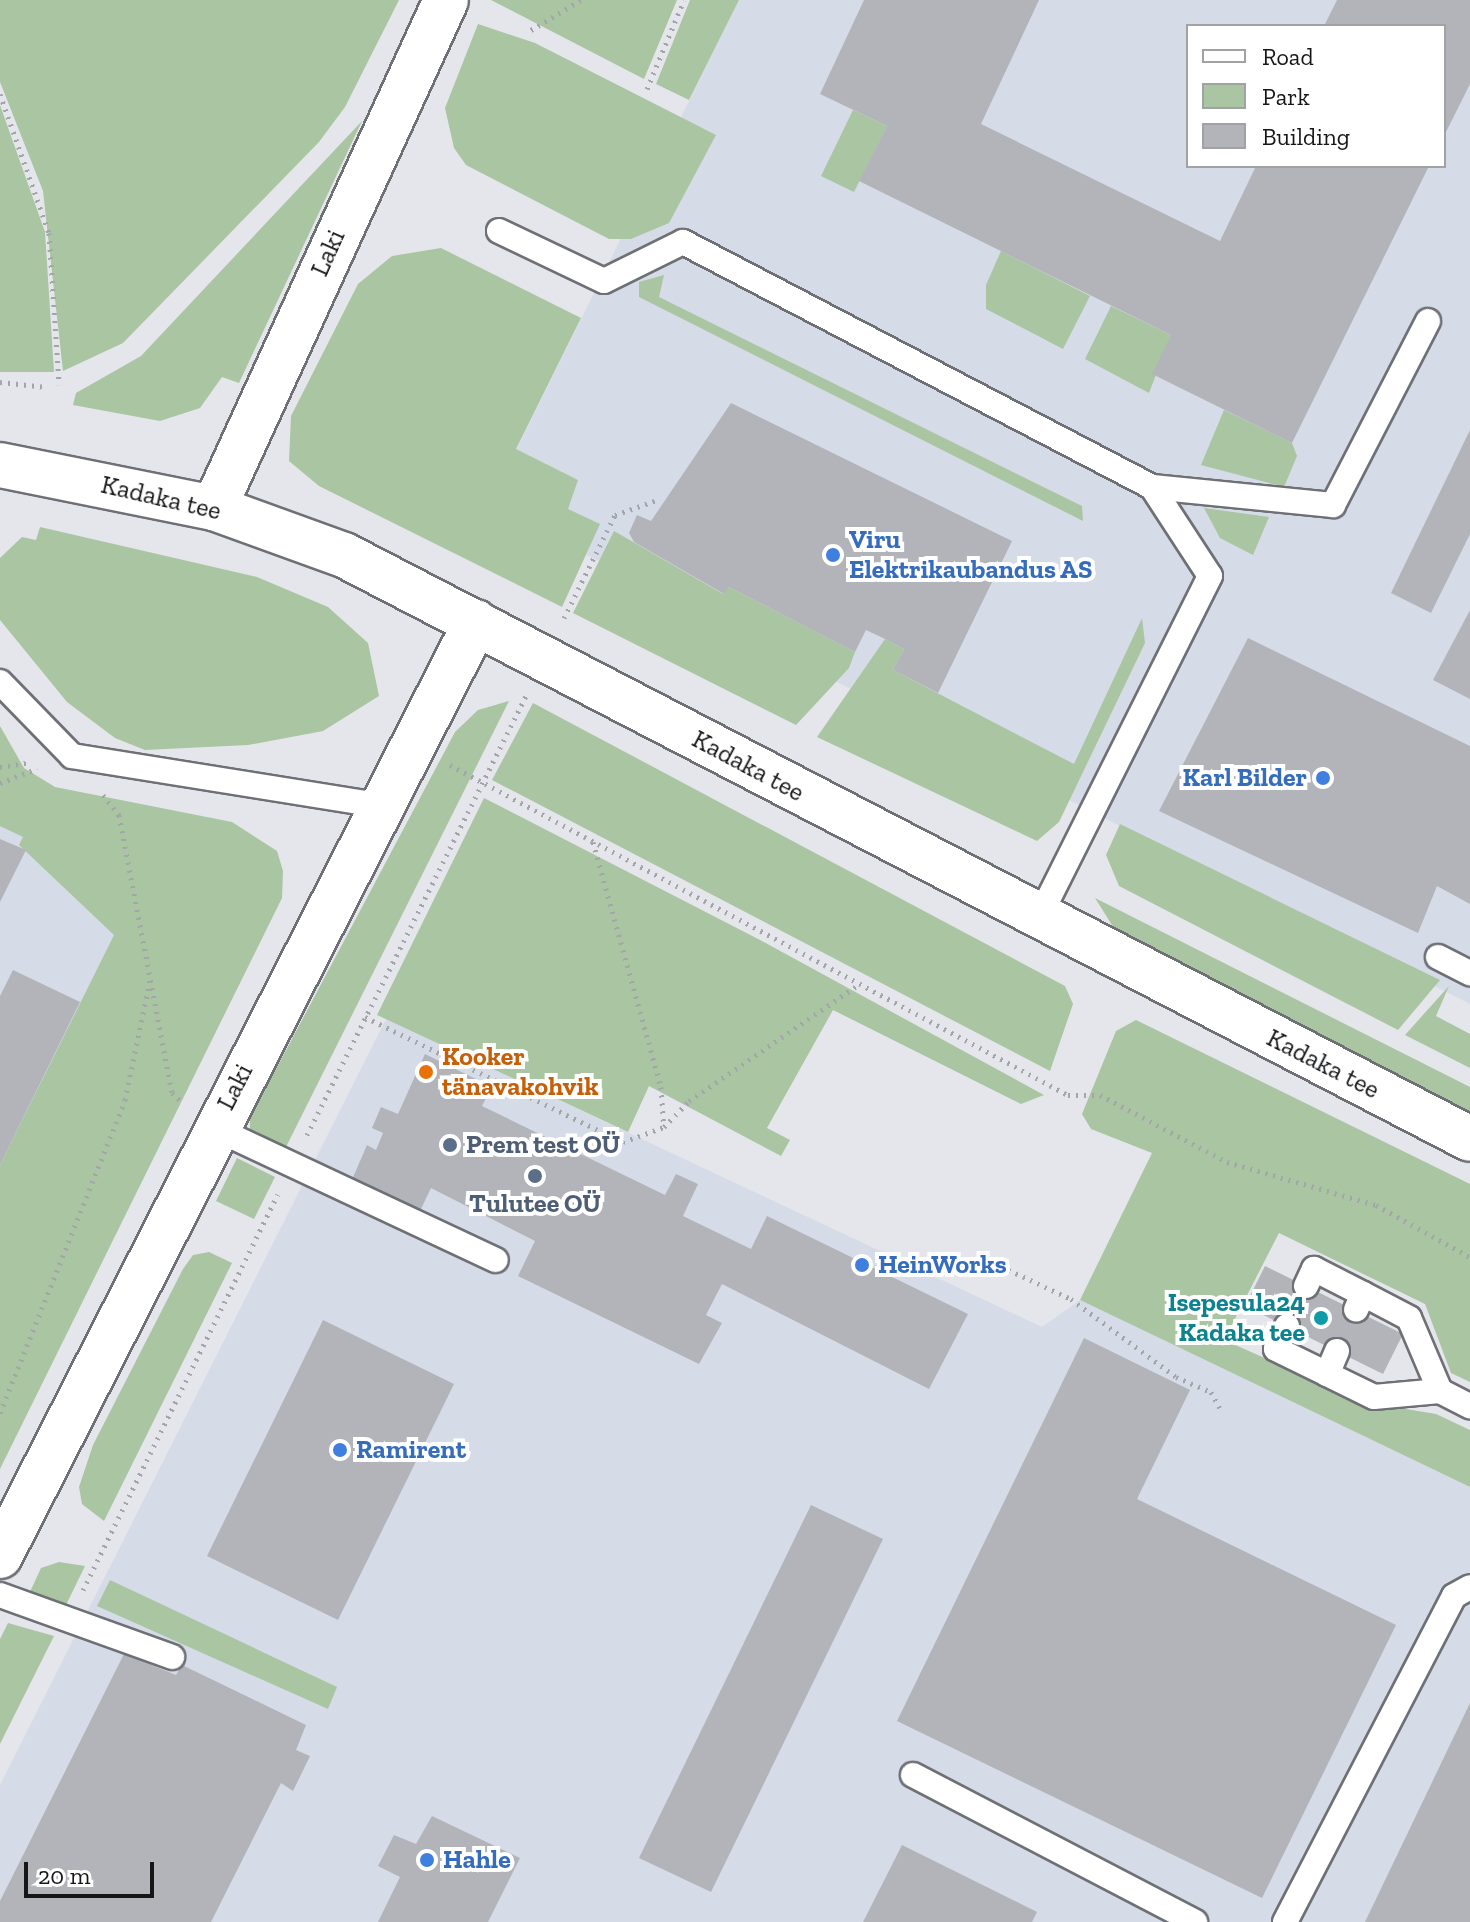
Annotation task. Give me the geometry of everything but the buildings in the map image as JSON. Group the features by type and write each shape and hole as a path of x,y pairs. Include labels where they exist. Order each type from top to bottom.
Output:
{"main road":[{"name":"Laki","path":"214,508 446,0"},
{"name":"Kadaka tee","path":"0,465 214,508 344,555 1038,920 1470,1139"},
{"name":"Laki","path":"0,1556 214,1128 476,622"}],"lane":[{"path":"499,231 604,281 683,242 1152,487 1333,505 1428,321"},
{"path":"1038,920 1210,576 1152,487"},
{"path":"0,682 72,756 379,805"},
{"path":"1438,957 1470,973"},
{"path":"214,1128 496,1260"},
{"path":"1306,1286 1314,1269 1359,1302 1409,1318 1440,1391"},
{"path":"1287,1326 1276,1349 1374,1397 1440,1391 1470,1406"},
{"path":"1327,1374 1337,1351"},
{"path":"1285,1922 1454,1596 1470,1587"},
{"path":"0,1595 172,1657"},
{"path":"913,1775 1195,1922"}],"path":[{"path":"531,30 581,0"},
{"path":"647,89 684,0"},
{"path":"0,94 49,233 59,385"},
{"path":"0,382 46,387"},
{"path":"564,618 615,515 657,500"},
{"path":"68,1620 480,783 546,660"},
{"path":"72,756 119,815 172,1093 214,1128"},
{"path":"480,783 1068,1095 1100,1095 1227,1162 1376,1205 1470,1257"},
{"path":"593,842 661,1087 664,1127"},
{"path":"0,1413 125,1100 150,980"},
{"path":"365,1017 623,1142 664,1127 689,1101 859,984"},
{"path":"994,1263 1071,1299 1176,1377 1211,1392 1222,1412"}],"shaded area":[{"path":"739,0 1470,0 1470,1004 489,505"},
{"path":"0,791 202,865 0,1228"},
{"path":"386,1019 1042,1327 1080,1300 1470,1487 1470,1922 0,1922 0,1785"}],"green space":[{"path":"0,0 399,0 345,107 319,142 123,343 63,371 43,191 0,82"},
{"path":"491,0 677,0 644,79"},
{"path":"690,0 739,0 689,100 656,84"},
{"path":"478,24 535,43 716,135 669,223 631,239 609,239 466,165 454,148 445,108"},
{"path":"0,105 45,232 54,372 0,372"},
{"path":"853,110 887,126 854,192 821,176"},
{"path":"362,121 239,383 222,377 200,408 160,421 73,405 76,393 141,356"},
{"path":"441,248 581,318 516,449 578,480 568,509 600,524 562,607 319,486 289,461 291,416 358,284 392,256"},
{"path":"1001,251 1090,296 1063,349 986,309 986,285"},
{"path":"664,275 659,297 1082,506 1083,521 639,297 639,282"},
{"path":"1111,306 1171,335 1149,393 1085,359"},
{"path":"1224,410 1292,443 1297,456 1284,487 1201,465"},
{"path":"1204,508 1269,517 1253,555 1220,538"},
{"path":"40,527 257,577 328,607 368,643 379,696 323,731 248,745 145,750 115,738 67,702 0,620 0,558 22,537 36,540"},
{"path":"614,531 723,594 729,587 855,652 849,668 796,725 573,613"},
{"path":"1142,618 1145,643 1059,822 1037,841 817,737 885,639 904,649 893,670 1074,764"},
{"path":"509,701 286,1147 269,1143 250,1129 250,1118 455,732 478,710"},
{"path":"533,703 1065,986 1073,1004 1050,1071 492,780"},
{"path":"0,726 24,768 55,787 232,822 277,851 283,871 282,898 0,1469 0,1165 114,935 19,845 23,837 0,826"},
{"path":"484,798 762,941 1044,1095 1021,1104 833,1010 767,1128 790,1140 781,1156 649,1086 628,1132 377,1015"},
{"path":"1120,824 1440,980 1398,1030 1119,886 1106,855"},
{"path":"1095,898 1470,1087 1470,1116 1117,933"},
{"path":"1449,986 1436,1016 1470,1034 1470,1068 1405,1035"},
{"path":"1136,1020 1470,1184 1470,1382 1451,1373 1425,1304 1279,1233 1224,1340 1364,1402 1436,1414 1470,1430 1470,1487 1080,1300 1152,1153 1091,1129 1082,1114 1116,1031"},
{"path":"237,1158 275,1177 254,1219 216,1201"},
{"path":"209,1252 232,1263 104,1521 82,1504 79,1487 93,1445 183,1269 193,1255"},
{"path":"59,1562 85,1566 66,1605 29,1594 41,1568"},
{"path":"110,1580 337,1687 328,1709 97,1606"},
{"path":"8,1623 54,1636 0,1744 0,1639"}],"place":[{"name":"Viru Elektrikaubandus AS","path":"833,555"},
{"name":"Karl Bilder","path":"1323,778"},
{"name":"Kooker tänavakohvik","path":"426,1072"},
{"name":"Prem test OÜ","path":"450,1145"},
{"name":"Tulutee OÜ","path":"535,1176"},
{"name":"HeinWorks","path":"862,1265"},
{"name":"Isepesula24 Kadaka tee","path":"1321,1318"},
{"name":"Ramirent","path":"340,1450"},
{"name":"Hahle","path":"427,1860"}]}
